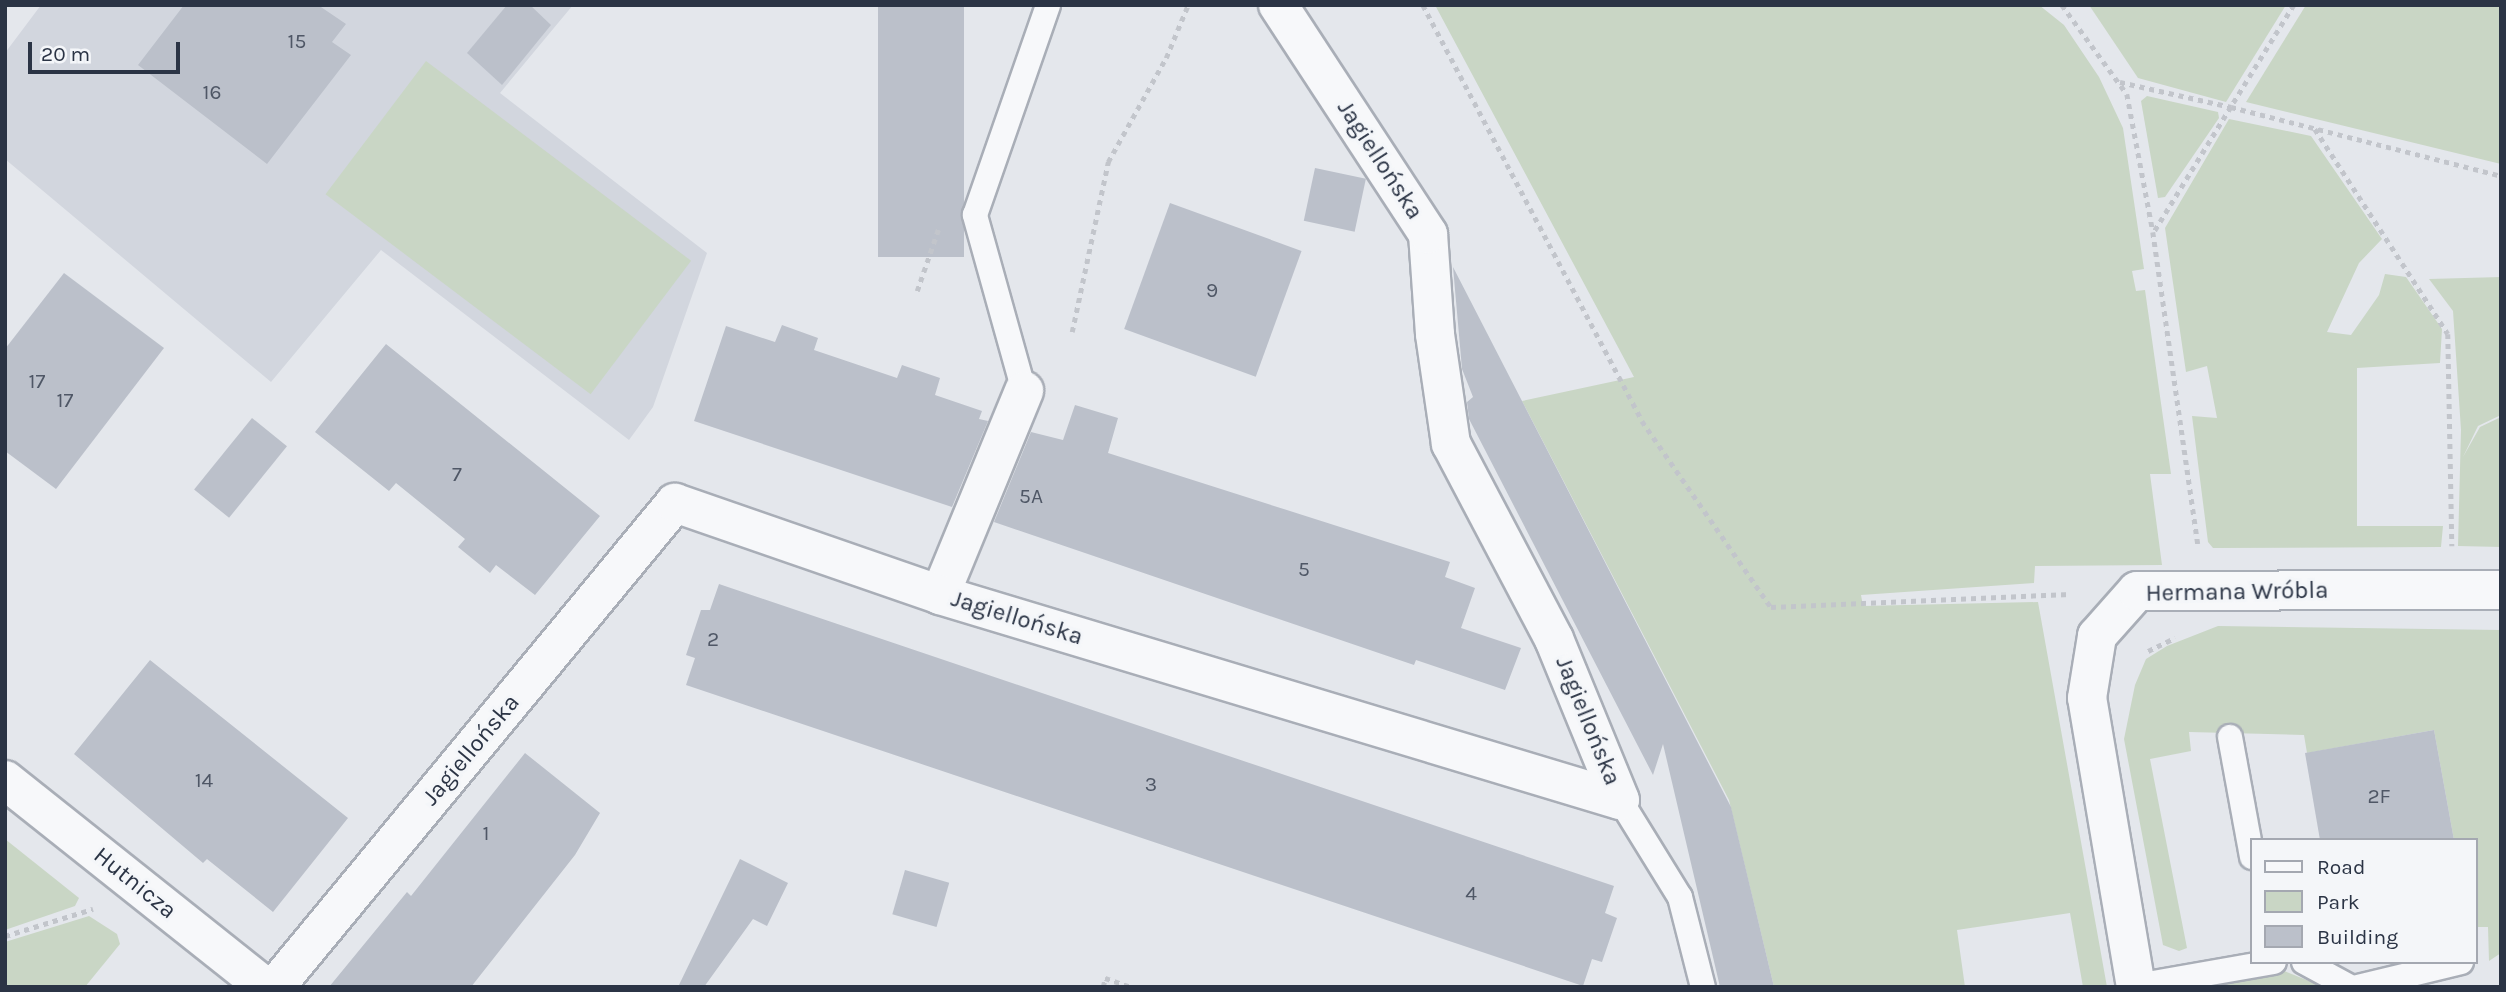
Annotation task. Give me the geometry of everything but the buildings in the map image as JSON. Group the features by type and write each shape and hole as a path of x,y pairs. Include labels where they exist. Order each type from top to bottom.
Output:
{"street":[{"name":"Jagiellońska","path":"1278,5 1429,234 1435,334 1451,444 1554,639 1620,800"},
{"name":"Jagiellońska","path":"940,595 1024,391"},
{"name":"Jagiellońska","path":"275,987 675,503 940,595 1620,800"},
{"name":"Hermana Wróbla","path":"2136,987 2087,698 2097,636 2137,591 2501,590"},
{"name":"Hutnicza","path":"5,780 265,987"}],"lane":[{"path":"1024,391 975,215 1048,5"},
{"path":"2230,737 2250,846"},
{"path":"1620,800 1680,897 1703,987"},
{"path":"2136,987 2261,964"},
{"path":"2308,964 2350,987"},
{"path":"2358,987 2453,964"}],"path":[{"path":"1072,332 1108,162 1166,58 1188,5"},
{"path":"1423,5 1642,421 1771,607 2137,591"},
{"path":"2062,5 2127,94 2153,233 2205,590"},
{"path":"2153,233 2294,5"},
{"path":"2120,82 2231,107 2501,176"},
{"path":"2315,129 2448,334 2452,554"},
{"path":"5,936 104,906"},
{"path":"1103,987 1105,978 1131,987"}],"shaded area":[{"path":"41,5 573,5 500,93 707,253 653,407 629,440 381,250 271,382 5,159 5,53"}],"green space":[{"path":"1435,5 2039,5 2064,25 2099,77 2123,128 2144,269 2132,271 2136,291 2145,290 2171,474 2150,474 2162,565 2035,566 2034,583 1861,595 1863,606 2038,602 2107,987 2083,987 2070,913 1957,930 1965,987 1774,987 1729,800 1522,401 1634,377"},
{"path":"2089,5 2286,5 2226,102 2138,78"},
{"path":"2306,5 2501,5 2501,164 2246,102"},
{"path":"426,61 691,261 591,394 325,194"},
{"path":"2147,96 2218,112 2219,118 2165,197 2158,198 2141,101"},
{"path":"2229,119 2311,136 2382,239 2359,263 2327,332 2351,335 2379,295 2385,274 2406,277 2442,329 2440,363 2357,368 2357,526 2443,526 2441,547 2213,548 2208,542 2192,416 2217,418 2207,366 2186,372 2165,228"},
{"path":"2501,277 2501,415 2478,426 2463,457 2480,427 2501,417 2501,547 2458,546 2461,430 2453,311 2429,279"},
{"path":"2218,626 2501,630 2501,953 2489,961 2488,927 2478,927 2478,838 2454,838 2434,730 2307,753 2304,735 2189,732 2191,751 2150,759 2187,948 2179,951 2163,945 2124,739 2135,685 2146,659 2167,646"},
{"path":"5,839 79,898 75,906 5,930"},
{"path":"89,916 117,934 120,944 85,987 5,987 5,942"},
{"path":"2277,968 2324,987 2183,987"}]}
